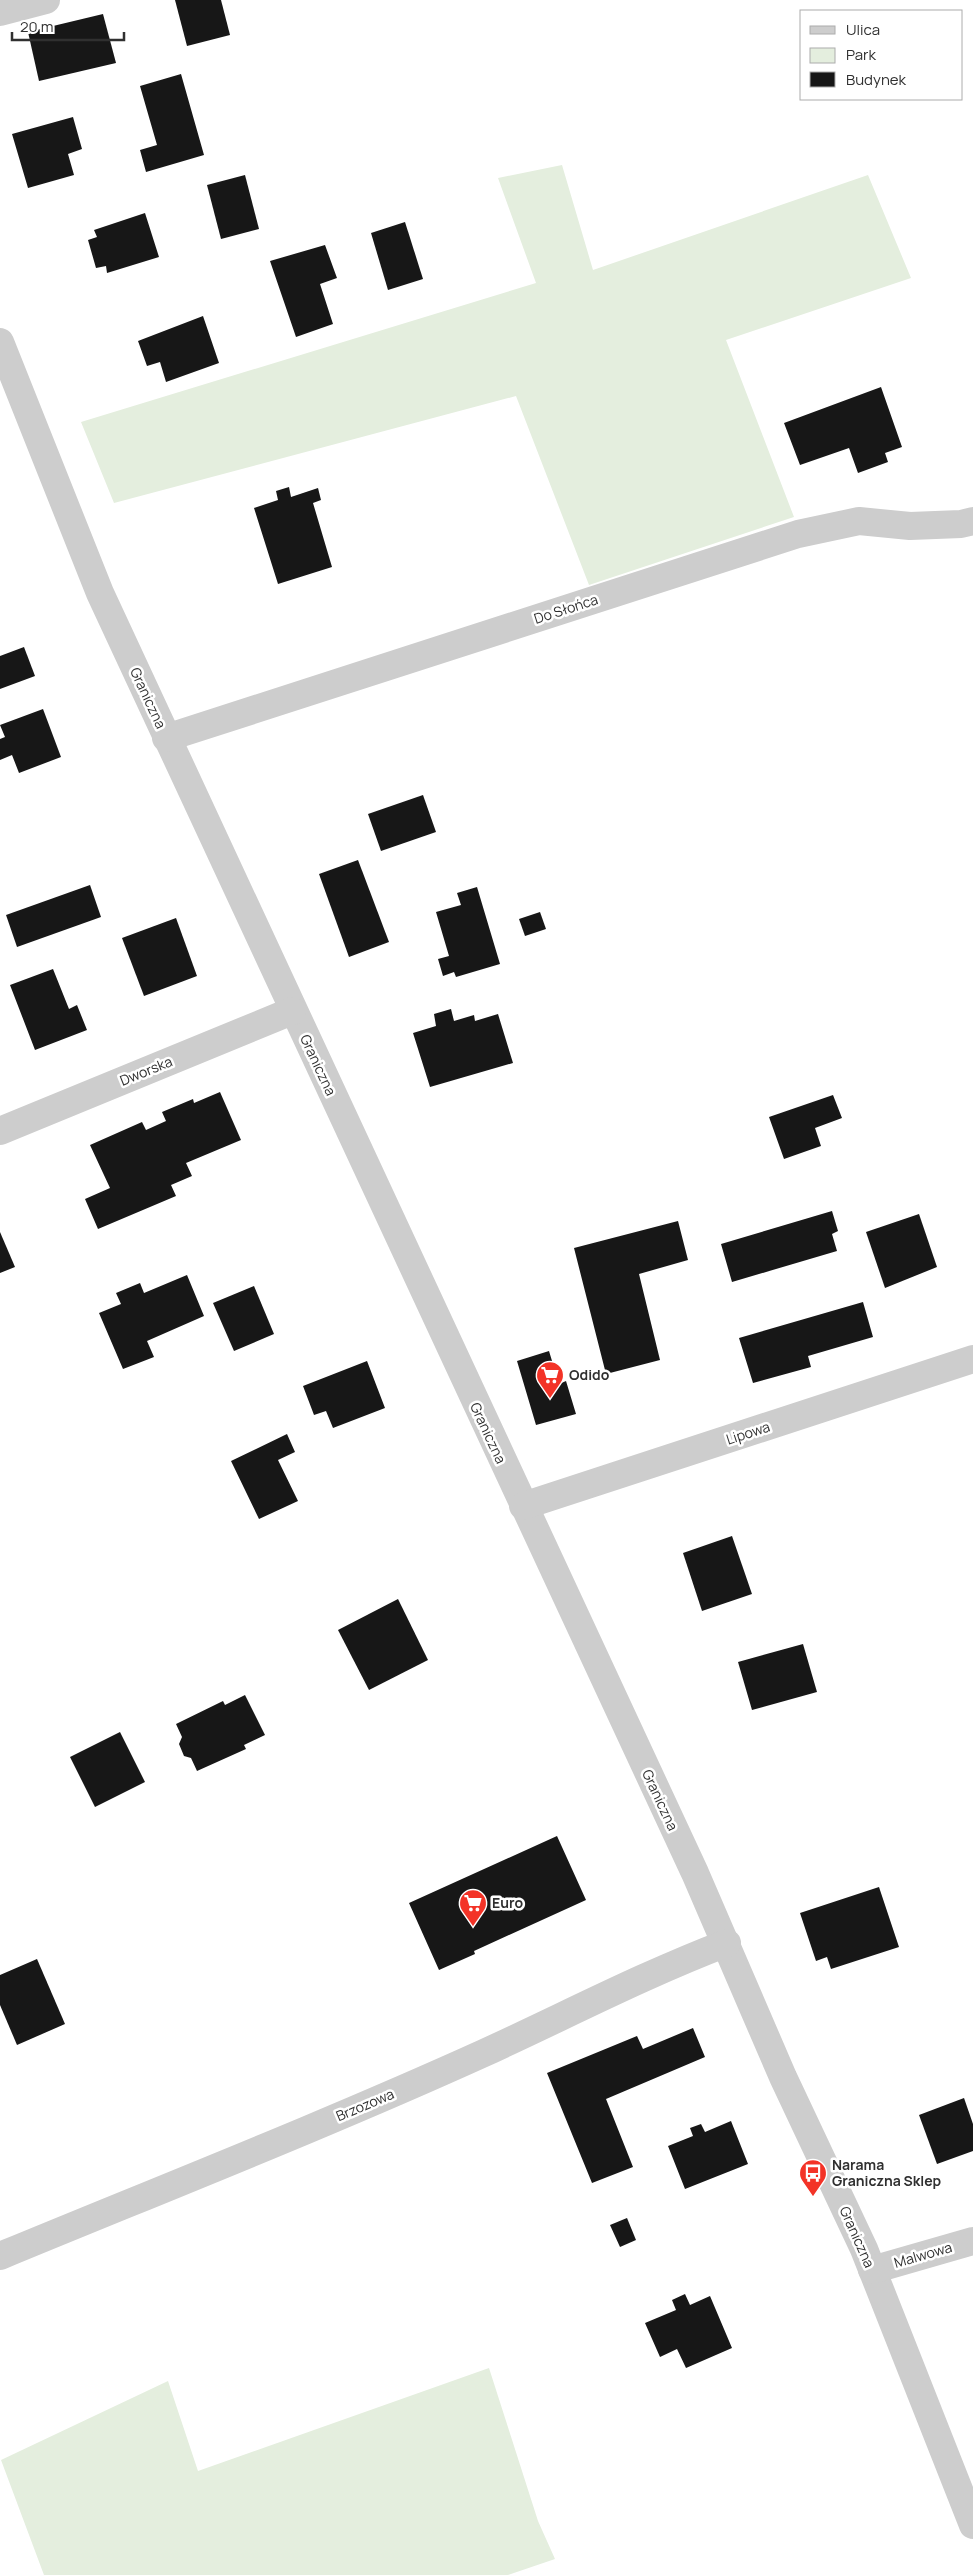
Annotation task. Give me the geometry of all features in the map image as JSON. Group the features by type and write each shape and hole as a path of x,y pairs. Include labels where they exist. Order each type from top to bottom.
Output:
{"street":[{"path":"0,12 46,0"},
{"name":"Graniczna","path":"0,342 100,593 292,1011 727,1943 783,2077 872,2270 973,2525"},
{"name":"Do Słońca","path":"166,738 798,534 859,521 910,526 961,524 973,521"},
{"name":"Dworska","path":"0,1131 292,1011"},
{"name":"Lipowa","path":"522,1506 973,1359"},
{"name":"Brzozowa","path":"0,2256 344,2114 484,2053 666,1967 727,1943"},
{"name":"Malwowa","path":"872,2270 973,2241"}],"green space":[{"path":"562,165 593,270 868,175 911,278 726,340 794,517 589,585 516,396 114,503 81,422 536,283 498,178"},
{"path":"489,2368 538,2521 555,2559 508,2575 44,2575 1,2460 168,2381 198,2471"}],"building":[{"path":"175,0 221,0 230,35 187,46"},
{"path":"103,14 116,63 39,81 28,32"},
{"path":"181,74 204,155 146,172 140,150 157,145 140,86"},
{"path":"73,117 82,149 68,154 74,175 28,188 12,134"},
{"path":"245,175 259,229 221,239 207,185"},
{"path":"145,213 159,257 107,273 106,266 96,268 88,240 97,237 94,230"},
{"path":"405,222 423,279 388,290 371,233"},
{"path":"325,245 337,278 320,284 333,324 296,337 270,261"},
{"path":"203,316 219,363 166,382 160,362 147,366 138,341"},
{"path":"881,387 902,447 885,453 888,462 858,473 849,448 800,465 784,423"},
{"path":"289,487 291,497 318,488 321,500 313,503 332,567 278,584 254,508 278,500 276,491"},
{"path":"24,647 35,676 0,689 0,656"},
{"path":"43,709 61,757 19,773 12,755 0,760 0,739 5,737 0,725"},
{"path":"423,795 436,832 381,851 368,814"},
{"path":"358,860 389,942 349,957 319,874"},
{"path":"90,885 101,917 17,947 6,915"},
{"path":"477,887 500,964 456,977 454,972 443,976 438,959 449,956 436,912 461,905 457,893"},
{"path":"540,912 546,929 525,936 519,919"},
{"path":"176,918 197,976 144,996 122,938"},
{"path":"53,969 69,1009 77,1005 87,1030 35,1050 10,985"},
{"path":"451,1009 454,1021 474,1015 475,1021 498,1014 513,1063 430,1087 413,1033 436,1026 434,1014"},
{"path":"220,1092 241,1140 186,1163 192,1176 171,1185 176,1196 98,1229 85,1199 110,1188 90,1145 142,1122 146,1130 166,1121 162,1112 193,1099 194,1103"},
{"path":"833,1095 842,1118 815,1128 821,1146 784,1159 769,1117"},
{"path":"832,1211 838,1231 832,1234 837,1251 732,1282 721,1244"},
{"path":"919,1214 937,1267 885,1288 866,1232"},
{"path":"678,1221 688,1260 639,1274 660,1360 606,1374 574,1248"},
{"path":"0,1232 15,1267 0,1273"},
{"path":"187,1275 204,1316 147,1341 154,1357 123,1369 99,1313 121,1304 116,1293 140,1283 144,1293"},
{"path":"254,1286 274,1334 234,1351 213,1303"},
{"path":"863,1302 873,1337 808,1356 811,1367 753,1383 739,1338"},
{"name":"Odido","path":"549,1351 559,1384 566,1381 576,1414 536,1425 517,1361"},
{"path":"367,1361 385,1408 333,1428 326,1411 314,1415 303,1386"},
{"path":"287,1434 295,1452 278,1460 298,1501 259,1519 231,1461"},
{"path":"732,1536 752,1594 702,1611 683,1553"},
{"path":"398,1599 428,1660 369,1690 338,1630"},
{"path":"803,1644 817,1692 752,1710 738,1662"},
{"path":"245,1695 265,1735 244,1745 246,1749 197,1771 191,1758 184,1756 179,1744 182,1737 176,1724 223,1701 225,1705"},
{"path":"120,1732 145,1782 95,1807 70,1757"},
{"name":"Euro","path":"557,1836 586,1900 474,1951 475,1954 439,1970 409,1903"},
{"path":"879,1887 899,1947 831,1969 827,1957 816,1961 800,1913"},
{"path":"37,1959 65,2024 17,2045 0,2005 0,1975"},
{"path":"693,2028 705,2057 606,2099 633,2167 592,2183 547,2073 637,2036 643,2049"},
{"path":"964,2098 973,2124 973,2151 937,2164 919,2115"},
{"path":"731,2121 748,2164 685,2189 668,2146 693,2136 690,2128 701,2124 705,2132"},
{"path":"627,2218 636,2240 620,2247 610,2225"},
{"path":"685,2294 690,2305 710,2296 732,2348 686,2368 677,2349 660,2357 645,2323 676,2310 672,2300"}],"place":[{"name":"Odido","path":"550,1399"},
{"name":"Euro","path":"473,1927"},
{"name":"Narama Graniczna Sklep","path":"813,2197"}]}
